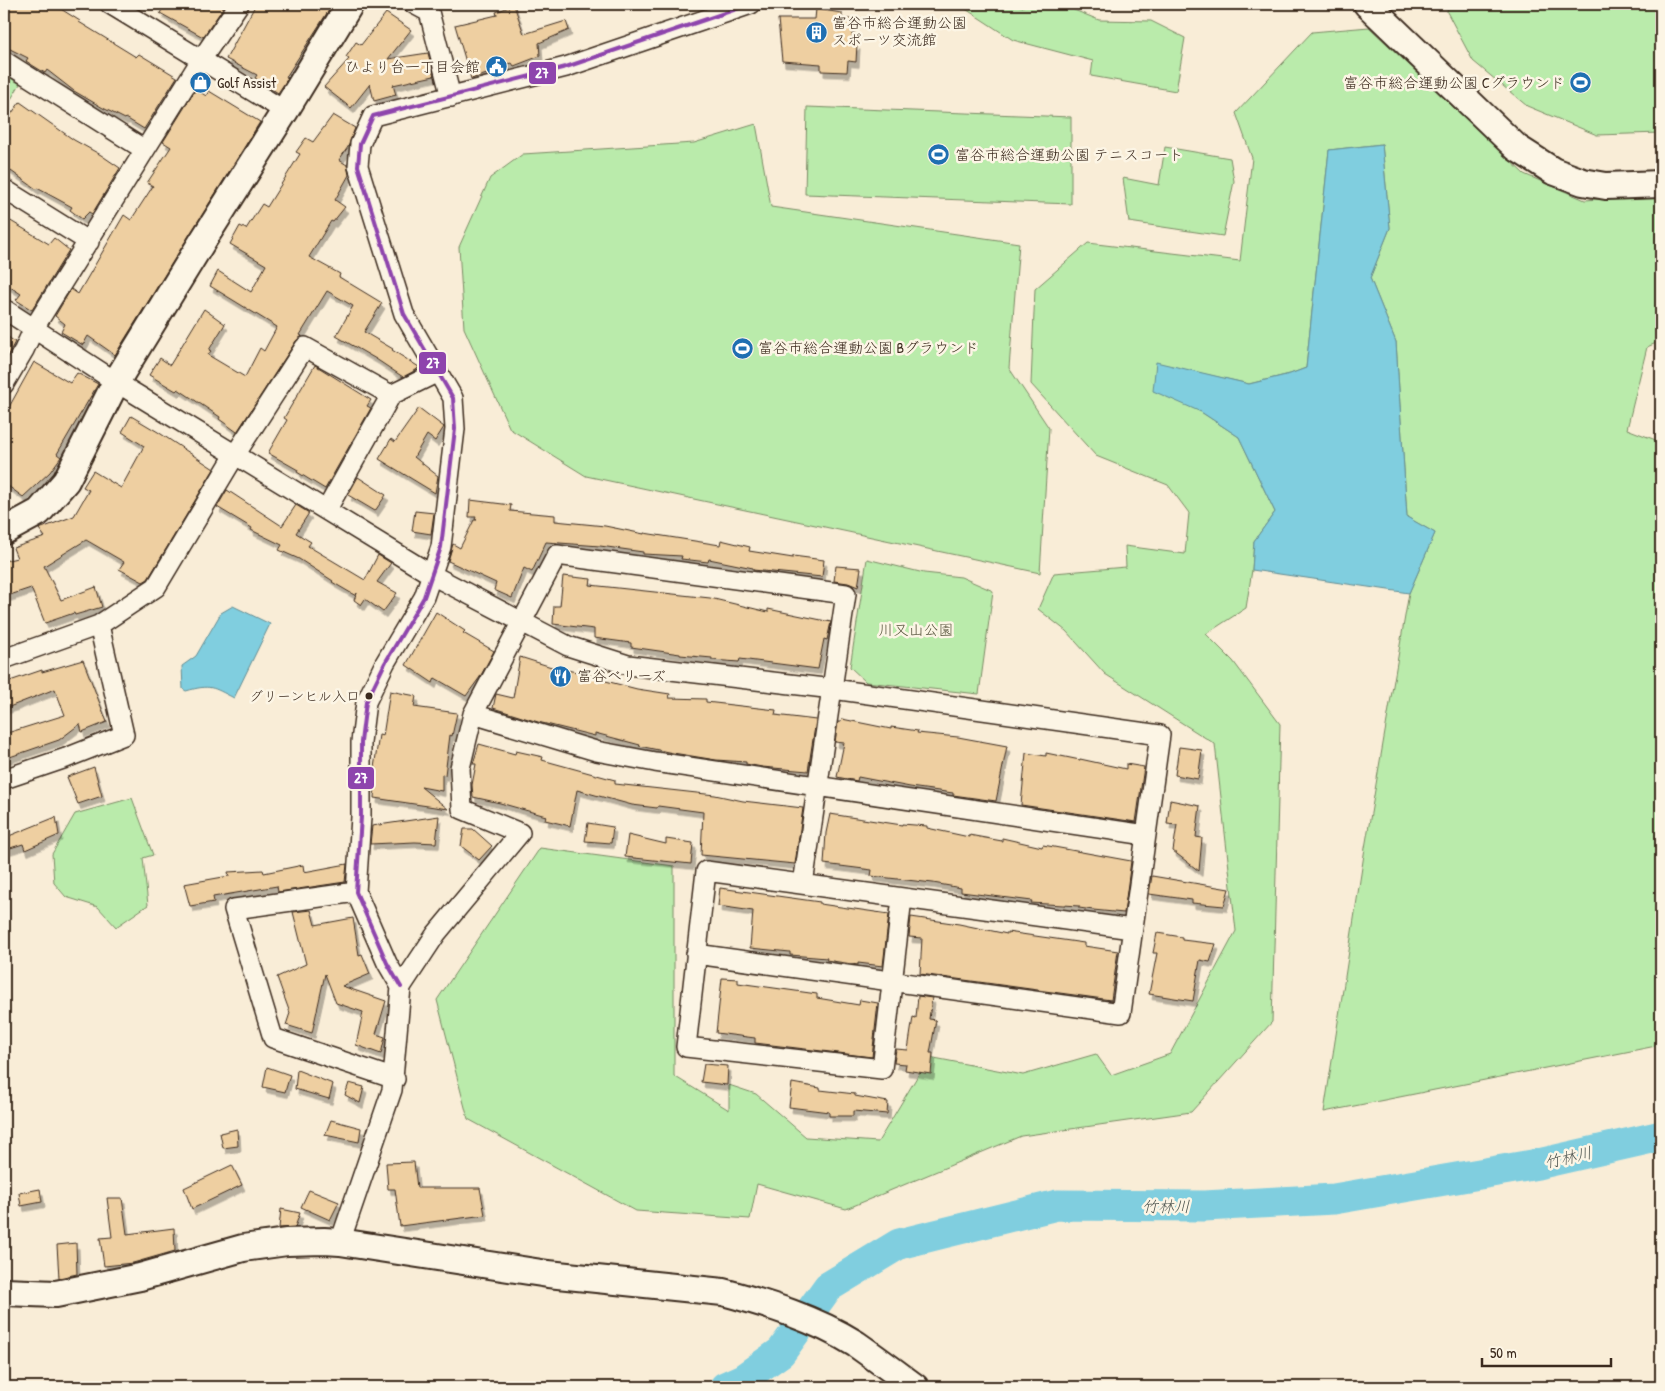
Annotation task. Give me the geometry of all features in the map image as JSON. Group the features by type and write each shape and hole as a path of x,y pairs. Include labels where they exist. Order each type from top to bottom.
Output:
{"street":[{"path":"110,4 285,111"},
{"path":"4,384 24,350 34,328 239,4"},
{"path":"4,531 39,512 66,481 116,382 350,4"},
{"path":"414,4 429,12 451,97"},
{"path":"401,987 387,963 356,892 361,742 366,702 385,662 424,597 441,547 454,429 453,398 404,314 358,166 360,144 373,116 566,67 750,4"},
{"path":"1367,4 1517,148 1538,162 1553,171 1606,186 1661,184"},
{"path":"4,61 145,150"},
{"path":"4,189 89,242"},
{"path":"4,309 116,382 327,509 432,575 522,620 568,646 628,665 833,689 1160,735 1120,1013 696,954"},
{"path":"4,659 99,625 156,587 235,455 305,347 391,395"},
{"path":"327,509 391,395 438,372"},
{"path":"340,1242 392,1090 401,987 436,934 520,833 462,809 460,768 473,714 557,555 846,594 803,884"},
{"path":"4,779 66,758 124,735 99,625"},
{"path":"473,714 596,751 655,762 1146,835"},
{"path":"902,898 882,1069 686,1046 706,870 1132,929"},
{"path":"356,892 234,909 274,1038 394,1079"},
{"path":"4,1292 56,1294 140,1277 243,1248 287,1242 340,1242 548,1274 723,1292 786,1311 830,1330 855,1344 915,1387"}],"green space":[{"path":"958,4 1014,4 1023,7 1025,4 1059,4 1099,20 1151,21 1185,38 1176,91 1091,76 1093,61 1013,40"},
{"name":"富谷市総合運動公園 Cグラウンド","path":"1448,4 1661,4 1661,133 1597,135 1527,106 1473,61 1447,12"},
{"path":"1369,27 1524,174 1585,200 1661,195 1661,341 1647,347 1627,429 1661,442 1661,1045 1324,1112 1365,848 1409,593 1435,533 1407,517 1396,342 1370,278 1390,228 1382,144 1329,150 1306,368 1249,384 1156,363 1201,412 1239,437 1275,512 1254,541 1246,608 1206,634 1233,661 1280,724 1272,1022 1191,1112 1021,1136 846,1209 757,1184 750,1219 636,1211 468,1119 437,1000 540,848 674,866 674,1076 729,1110 729,1085 756,1094 806,1137 878,1142 929,1057 1023,1075 1096,1054 1111,1075 1170,1054 1236,931 1215,744 1105,674 1066,631 1038,609 1054,573 1126,567 1125,546 1185,554 1189,513 1168,485 1096,456 1031,384 1035,289 1088,243 1240,261 1252,158 1236,113 1312,32"},
{"path":"4,74 20,84 4,111"},
{"name":"富谷市総合運動公園 テニスコート","path":"807,107 1071,117 1071,204 805,194"},
{"name":"富谷市総合運動公園 Bグラウンド","path":"756,124 771,207 1019,243 1009,368 1049,428 1040,573 586,476 510,429 464,328 459,247 490,178 523,154 694,143"},
{"path":"1165,147 1230,158 1234,181 1223,236 1129,222 1123,178 1159,185"},
{"name":"川又山公園","path":"867,559 924,573 961,577 993,591 979,694 866,682 850,667"},
{"path":"132,798 153,855 143,858 148,905 116,927 98,907 66,897 54,883 52,854 75,814"}],"water":[{"path":"1382,144 1390,228 1370,278 1396,342 1407,517 1435,533 1409,593 1252,570 1254,541 1275,512 1239,437 1201,412 1153,391 1156,362 1249,384 1306,368 1329,150"},
{"path":"233,606 270,624 234,698 221,691 206,687 186,691 183,689 182,666 196,656 221,613"}],"building":[{"path":"4,4 53,4 136,57 139,54 177,77 144,129 74,91 47,70 45,73 26,61 28,58 4,46"},
{"path":"166,4 226,4 203,37 160,13"},
{"path":"256,4 319,4 329,10 286,77 288,78 278,93 255,78 257,75 226,59"},
{"path":"514,5 524,34 566,21 569,30 539,43 540,56 514,66 512,63 488,67 490,73 471,79 455,25 497,15 496,12"},
{"name":"富谷市総合運動公園 スポーツ交流館","path":"816,9 842,13 842,19 851,19 853,46 857,44 856,62 848,61 847,72 821,71 821,64 782,61 778,19 815,19"},
{"path":"386,13 411,30 388,59 428,53 434,76 393,85 396,95 374,101 370,84 351,108 324,87 349,59 346,57 356,42 361,45"},
{"path":"196,89 206,96 209,91 260,122 115,355 88,336 83,345 61,332 65,324 55,316 71,289 78,294 124,215 131,220 153,186 147,183 171,147 163,142"},
{"path":"20,102 74,140 120,168 92,214 89,212 82,219 70,210 72,207 36,189 4,166 4,124"},
{"path":"333,115 355,128 348,147 339,160 347,165 349,175 335,200 345,207 333,222 331,221 309,257 340,274 339,277 382,303 364,332 419,367 403,377 336,336 353,306 327,291 300,335 302,336 296,341 237,432 219,419 220,417 178,389 176,391 149,375 160,358 170,365 204,309 225,324 209,350 211,351 208,355 245,377 260,348 264,351 277,327 210,286 218,271 251,292 266,265 230,244 240,226 246,229 262,204 267,207 300,154 296,152 306,138 313,142"},
{"path":"4,217 49,244 54,238 69,250 32,310 16,300 21,294 4,283"},
{"path":"4,334 15,342 4,362"},
{"path":"34,362 70,383 77,373 98,384 57,454 61,457 50,472 23,497 4,483 4,416"},
{"path":"315,365 371,400 367,406 371,408 325,489 297,472 298,470 268,453 287,420 284,418"},
{"path":"419,408 444,427 435,441 427,435 414,457 438,476 435,493 379,459 391,439 395,442"},
{"path":"131,416 214,469 148,579 143,582 119,569 124,562 86,540 44,566 61,600 96,587 102,607 75,615 74,613 45,623 31,588 4,597 4,561 17,558 13,548 45,537 39,529 74,516 89,490 83,487 93,471 121,488 144,446 122,432"},
{"path":"358,477 386,495 375,511 348,495"},
{"path":"227,490 282,526 296,505 309,513 296,533 311,542 308,546 365,580 378,555 391,563 377,582 397,593 383,612 365,599 361,605 354,600 356,596 299,559 279,550 282,545 251,530 252,528 217,507"},
{"path":"470,500 511,505 510,511 555,515 555,521 605,526 644,534 720,545 721,540 750,547 749,551 793,558 793,556 824,560 822,577 753,570 753,568 709,559 708,562 681,559 682,556 643,554 643,552 600,546 546,542 532,572 524,568 512,598 494,590 496,583 448,561 453,544 460,548 474,520 477,520 475,519 476,517 469,517"},
{"path":"415,511 434,513 431,534 412,531"},
{"path":"836,566 861,568 858,587 834,581"},
{"path":"563,576 591,579 590,585 710,598 768,612 768,609 831,622 827,640 824,639 818,669 740,659 739,662 712,660 712,658 631,647 631,643 594,638 594,629 553,624 554,606 560,606"},
{"path":"436,612 465,631 463,633 494,651 480,677 466,696 435,678 433,683 406,665"},
{"path":"520,657 561,670 591,675 590,677 637,689 670,694 669,698 706,699 706,702 776,710 775,715 816,720 808,771 762,767 746,764 746,762 716,760 673,753 639,746 595,733 595,736 538,722 493,708 496,694 513,698"},
{"path":"83,660 107,722 82,732 80,724 59,740 4,759 4,734 65,715 55,689 4,709 4,683 42,670 42,672"},
{"path":"390,691 416,696 414,707 457,713 452,736 450,735 445,775 442,774 442,791 421,787 448,809 374,798 376,768 374,768 379,735 383,736"},
{"path":"842,719 891,729 891,727 918,731 917,733 958,737 1007,746 996,801 858,777 857,781 837,777 844,743 835,742 838,722 841,722"},
{"path":"479,744 515,754 516,751 543,757 542,760 615,780 615,784 715,795 743,801 803,808 795,864 701,855 703,812 658,806 657,808 632,805 577,790 570,826 545,820 546,816 473,797 472,785 476,764 473,764"},
{"path":"1179,747 1202,750 1198,779 1175,775"},
{"path":"1026,753 1046,756 1046,753 1126,769 1126,764 1144,767 1136,822 1021,805"},
{"path":"94,767 102,796 78,804 67,777"},
{"path":"1170,800 1200,806 1196,837 1202,838 1199,871 1173,851 1177,825 1167,824"},
{"path":"830,814 902,825 927,826 927,828 969,837 969,835 1002,841 1002,838 1042,847 1043,845 1131,861 1124,913 1079,908 1079,906 1031,903 1032,901 961,892 961,888 871,876 872,870 824,864 826,833"},
{"path":"439,816 436,843 370,844 372,826"},
{"path":"56,817 59,835 25,850 23,844 4,850 4,838"},
{"path":"588,823 613,827 611,843 585,841"},
{"path":"464,829 473,829 492,846 479,860 461,846"},
{"path":"628,835 666,844 666,839 693,843 691,864 625,857"},
{"path":"347,864 345,882 278,892 277,886 213,897 214,902 190,906 184,884 229,876 228,872 263,870 264,873 303,865 304,872"},
{"path":"1152,876 1229,889 1224,906 1192,903 1192,900 1149,894"},
{"path":"720,888 889,914 883,966 858,963 858,965 826,960 827,958 790,955 790,952 750,948 753,911 718,906"},
{"path":"311,910 315,925 353,918 359,955 362,954 370,974 342,986 386,1001 376,1034 385,1037 381,1054 356,1045 363,1012 336,1003 325,974 312,1033 286,1025 290,1013 277,977 306,964 293,912"},
{"path":"911,917 1007,934 1007,932 1084,943 1084,946 1118,951 1111,1000 920,974 922,938 909,937"},
{"path":"1157,933 1182,937 1182,940 1216,944 1210,962 1200,960 1193,1001 1149,994 1157,953 1153,953"},
{"path":"722,978 738,979 738,983 817,994 817,998 859,1005 860,1000 878,1003 872,1057 755,1043 755,1038 716,1033"},
{"path":"918,996 932,998 929,1019 936,1020 930,1053 933,1053 931,1074 905,1070 906,1064 894,1063 896,1049 908,1050 913,1017 916,1018"},
{"path":"704,1064 728,1066 727,1085 701,1082"},
{"path":"267,1067 290,1075 285,1092 263,1087"},
{"path":"297,1070 333,1084 329,1099 295,1089"},
{"path":"349,1083 364,1087 360,1103 345,1095"},
{"path":"792,1083 888,1102 887,1114 853,1111 853,1116 829,1116 829,1112 789,1107"},
{"path":"331,1120 361,1128 359,1142 325,1135"},
{"path":"237,1129 238,1146 223,1148 220,1133"},
{"path":"414,1162 417,1188 480,1188 485,1215 400,1226 395,1189 388,1189 386,1163"},
{"path":"232,1165 242,1185 192,1209 184,1188"},
{"path":"40,1189 42,1202 21,1206 19,1193"},
{"path":"309,1190 339,1202 330,1220 301,1207"},
{"path":"107,1198 122,1198 127,1234 174,1228 175,1251 133,1263 104,1266 100,1238 112,1237"},
{"path":"281,1209 300,1213 295,1227 279,1228"},
{"path":"76,1243 77,1274 59,1278 57,1245"}],"waterway":[{"name":"竹林川","path":"725,1387 743,1379 781,1352 828,1287 899,1244 1057,1205 1204,1206 1334,1199 1538,1164 1661,1136"}],"transit line":[{"name":"27","path":"401,987 387,963 356,892 361,817 361,742 366,702 385,663 424,597 441,547 455,429 453,398 404,314 358,166 360,144 373,116 566,67 751,4"}],"place":[{"name":"富谷市総合運動公園 スポーツ交流館","path":"816,32"},
{"name":"ひより台一丁目会館","path":"496,67"},
{"name":"Golf Assist","path":"201,83"},
{"name":"富谷市総合運動公園 Cグラウンド","path":"1581,83"},
{"name":"富谷市総合運動公園 テニスコート","path":"939,155"},
{"name":"富谷市総合運動公園 Bグラウンド","path":"742,348"},
{"name":"富谷ベリーズ","path":"561,676"},
{"name":"グリーンヒル入口","path":"369,696"}]}
